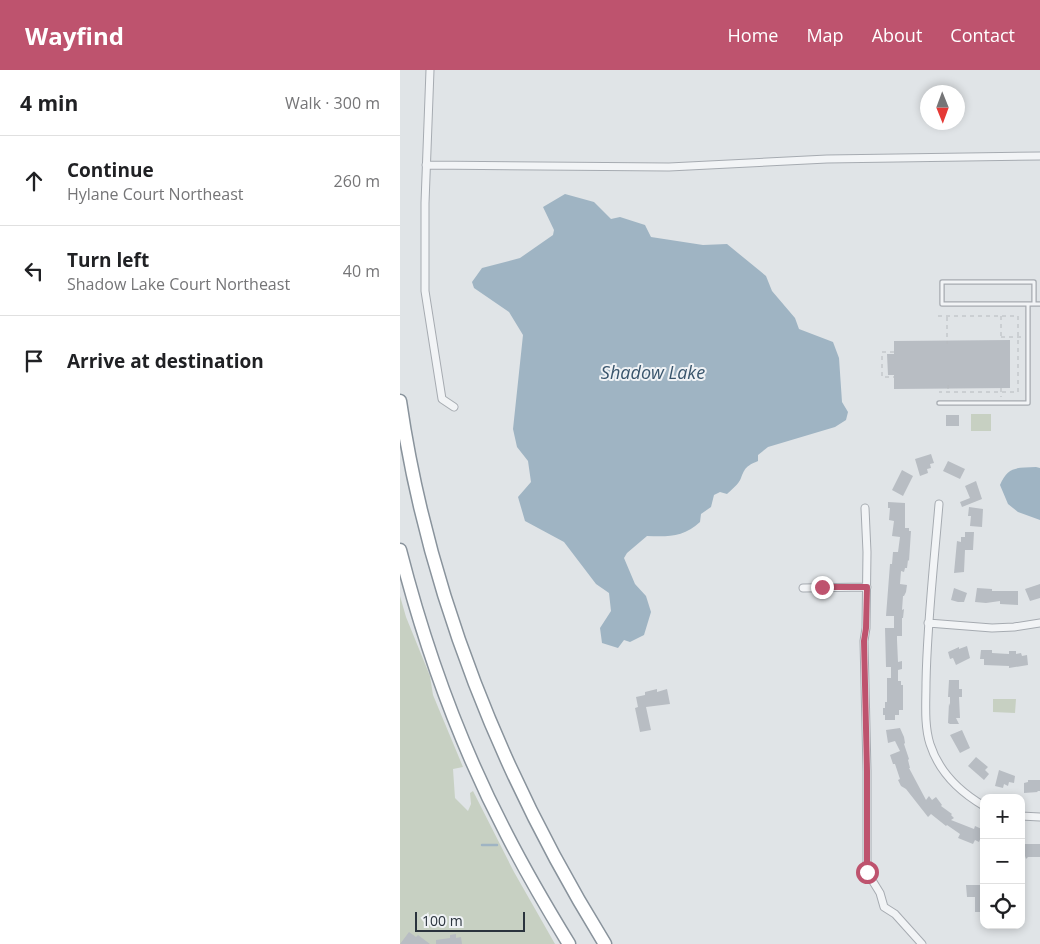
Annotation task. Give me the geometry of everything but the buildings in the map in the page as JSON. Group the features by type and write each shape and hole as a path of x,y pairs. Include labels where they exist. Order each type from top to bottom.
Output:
{"highway":[{"path":"400,401 405,437 419,502 441,583 474,681 513,775 542,834 566,880 605,944"},
{"path":"400,550 424,630 464,742 506,834 569,944"}],"street":[{"path":"430,70 426,166 425,290 442,399 454,407"},
{"path":"426,166 669,167 828,160 1040,156"},
{"path":"939,504 928,623 926,705 930,744 939,763 952,782 966,796 980,804"},
{"path":"865,508 867,587 864,641 867,872 880,893 884,907 895,914 922,944"},
{"path":"803,588 867,587"},
{"path":"928,623 992,628 1014,628 1040,623"},
{"path":"1025,816 1040,817"}],"lane":[{"path":"1034,304 1034,282 942,282 942,304 1028,304 1034,304 1040,304"},
{"path":"939,403 1028,403 1028,304"}],"path":[{"path":"938,316 1018,316 1018,392 939,392"},
{"path":"947,316 947,344"},
{"path":"1000,316 1001,339 1018,337"},
{"path":"894,352 882,352 882,377 894,377"},
{"path":"882,365 888,365"},
{"path":"948,385 948,392"}],"green space":[{"path":"971,414 991,414 991,431 971,431"},
{"path":"400,596 406,617 430,676 433,695 463,767 453,769 455,798 468,811 471,804 470,793 473,791 514,872 555,944 400,944"},
{"path":"993,699 1016,699 1015,713 993,712"}],"water":[{"name":"Shadow Lake","path":"565,194 594,202 611,219 620,217 645,225 651,237 703,245 727,244 766,276 772,291 795,318 799,329 833,342 839,358 842,402 848,412 846,420 835,427 768,447 758,455 758,461 747,468 739,482 727,494 720,492 714,495 711,507 701,514 700,522 688,531 675,535 647,536 627,553 624,558 635,584 646,596 651,612 644,635 630,642 624,640 618,648 602,643 600,628 611,611 609,593 596,584 564,542 525,521 518,497 531,482 528,461 517,447 513,429 523,335 509,312 474,288 472,282 482,268 520,258 553,235 554,230 543,207"},
{"path":"1040,468 1040,520 1018,512 1008,504 1000,485 1006,474 1014,469"}],"waterway":[{"path":"482,845 497,845"}],"route":[{"path":"822,587 867,587 864,641 867,872"}]}
